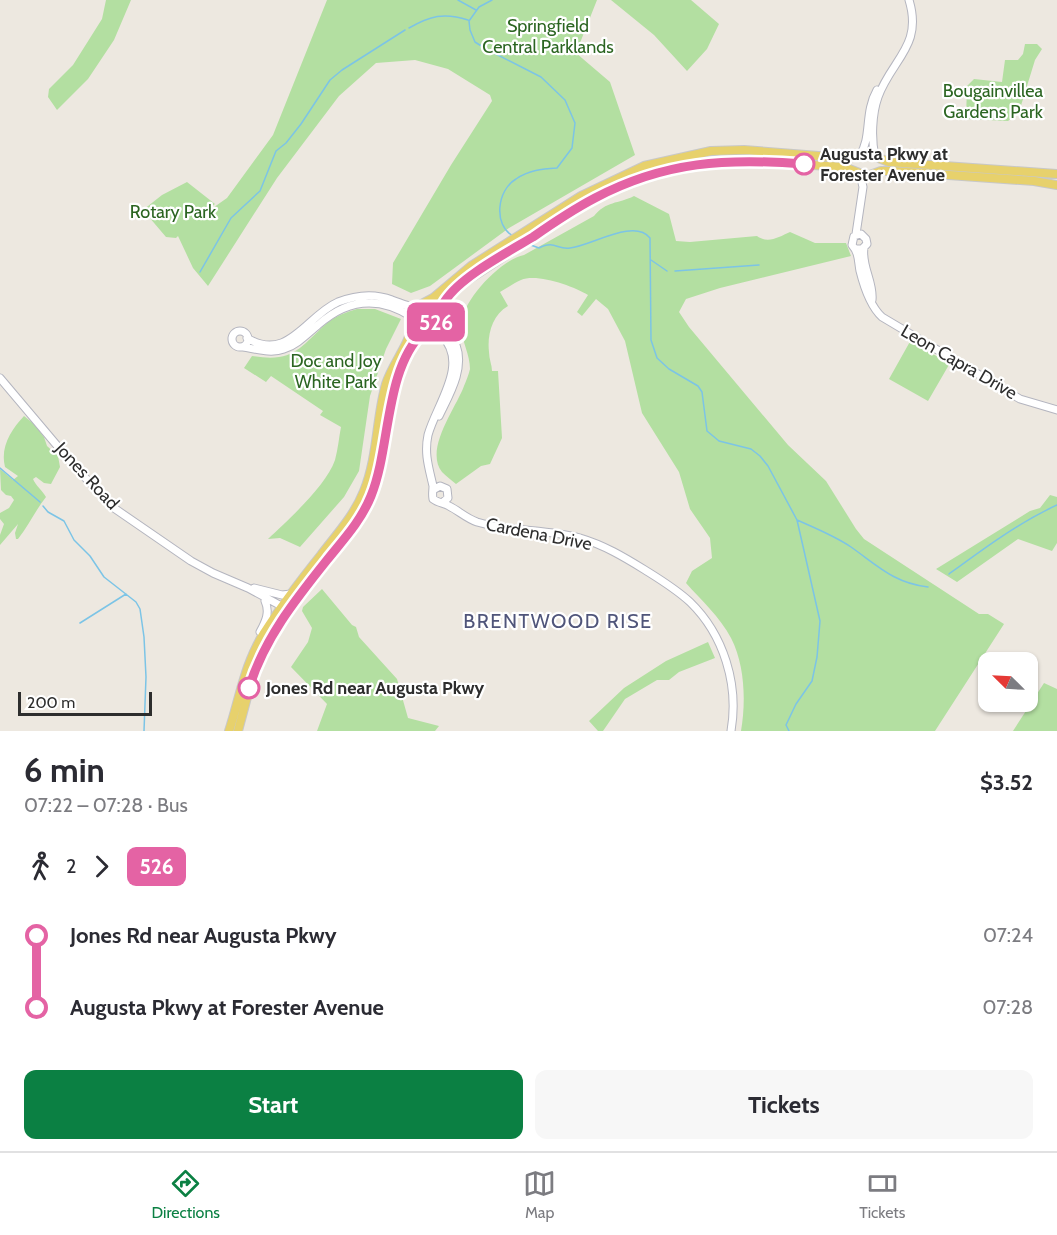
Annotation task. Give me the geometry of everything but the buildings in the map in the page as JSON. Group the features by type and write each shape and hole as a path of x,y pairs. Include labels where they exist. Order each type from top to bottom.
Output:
{"main road":[{"path":"552,220 581,196 644,166 711,151 744,150 844,158 866,153 889,162 1057,174"},
{"path":"859,156 855,165 859,173"},
{"path":"872,175 879,165 876,157"},
{"path":"237,731 262,653 283,609 291,594 347,524 364,491 372,465 386,385 392,368 410,337 413,310 438,294 471,266 504,250 552,220 625,184 689,165 749,161 847,168 872,175 892,171 1034,181 1057,185"},
{"path":"229,731 240,687 254,651 283,609 355,526 364,512 378,477 394,391 406,357 427,329 434,326 445,301 460,285 504,250"},
{"path":"420,305 434,307 438,316"},
{"path":"412,319 417,327 427,329"}],"street":[{"path":"859,156 866,142 872,98 907,47 912,33 914,16 909,0"},
{"path":"876,157 873,143 875,106 890,74"},
{"path":"859,173 863,187 860,235"},
{"path":"860,235 867,188 872,175"},
{"path":"860,235 867,240 860,249 851,242 852,238 860,235"},
{"name":"Leon Capra Drive","path":"860,249 865,286 879,314 1020,399 1057,410"},
{"path":"412,319 378,303 353,304 333,313 294,345 282,350 265,351 235,345 232,341 232,336 236,332 242,332 247,338 257,343 281,344 290,340 335,303 365,295 380,296 408,307 420,305"},
{"path":"436,488 447,489 449,493 445,501 437,502 433,499 436,488 429,459 430,441 454,383 459,363 456,345 438,316"},
{"path":"427,329 444,337 452,351 453,362 450,379 427,444 427,464 436,488"},
{"path":"243,347 247,338"},
{"name":"Jones Road","path":"0,378 76,468 114,508 191,561 248,588 283,609"},
{"name":"Cardena Drive","path":"445,501 461,514 476,521 568,536 594,543 623,556 681,594 706,620 723,653 733,694 731,731"},
{"name":"Jones Road","path":"219,576 283,609"},
{"path":"248,588 282,595 291,594"},
{"path":"254,651 257,636 265,624 268,611 265,601"}],"green space":[{"path":"106,0 131,0 114,40 88,79 57,110 48,97 49,89 73,65 102,19"},
{"path":"327,0 597,0 576,53 610,82 635,155 509,228 430,286 411,293 392,284 393,263 492,101 490,95 448,69 415,60 376,63 339,96 277,178 208,286 193,268 178,236 176,238 166,237 143,210 162,195 187,182 215,204 203,213 227,198 273,135"},
{"path":"611,0 691,0 719,24 707,49 687,71 654,35"},
{"name":"Bougainvillea Gardens Park","path":"1025,44 1037,44 1042,49 1035,60 1019,112 1008,121 966,119 967,86 974,79 1002,82 1005,60 1018,60 1023,54"},
{"path":"634,196 669,214 676,241 690,242 757,236 769,240 790,232 815,243 846,243 851,256 720,288 686,299 679,312 788,445 826,481 864,539 979,614 988,614 1004,624 986,652 978,652 978,664 935,731 741,731 744,708 743,684 736,649 721,623 686,583 692,571 712,558 710,538 690,509 679,472 642,413 625,341 608,309 596,299 582,316 577,312 588,295 545,279 528,278 500,292 508,306 494,320 490,332 489,355 492,371 498,371 502,438 490,464 481,466 456,484 442,472 437,463 439,440 470,369 461,328 462,318 474,295 493,273 515,258 594,216 608,205"},
{"name":"Doc and Joy White Park","path":"357,309 375,309 401,319 386,349 370,396 359,471 344,497 300,547 280,538 268,539 324,481 335,460 341,427 320,415 323,411 271,376 266,382 244,368 252,356 278,357 295,352 327,323 341,314"},
{"path":"912,338 918,341 921,348 950,363 928,401 889,379"},
{"path":"24,416 34,424 44,437 47,446 58,456 60,467 51,484 44,483 36,477 33,479 46,497 18,539 15,533 18,524 0,545 0,535 4,524 0,519 0,513 9,508 14,500 1,490 0,469 13,480 18,476 5,467 4,453 11,433"},
{"path":"1050,495 1057,497 1057,543 1052,551 1018,539 957,582 936,569 1030,511 1040,508"},
{"path":"322,589 356,627 359,637 397,679 408,718 439,726 435,731 317,731 327,704 291,667 308,642 312,628 302,611 303,607"},
{"path":"708,642 715,658 679,672 669,680 657,680 625,699 603,731 598,731 589,721 624,688 666,661"},
{"path":"1044,683 1057,689 1057,731 1013,731 1025,712 1038,712 1038,692"}],"waterway":[{"path":"458,0 476,10"},
{"path":"492,0 479,7 469,21 475,42 541,77 565,100 575,123 572,148 557,168 526,174 516,179 505,191 501,199 500,216 502,224 513,236"},
{"path":"409,28 437,16 452,16 468,20"},
{"path":"200,272 231,218 260,191 276,151 286,143 301,124 330,80 405,30"},
{"path":"528,244 539,248 549,245 570,248 623,232 634,231 650,238 651,340 657,358 669,369 698,386 702,392 707,431 719,441 751,449 760,456 768,466 797,520 820,621 812,681 796,704 786,725 789,731"},
{"path":"651,260 667,271"},
{"path":"675,271 759,265"},
{"path":"0,468 40,502"},
{"path":"949,574 1015,528 1057,505"},
{"path":"43,506 48,512 64,521 74,540 90,556 104,577 136,602 140,609 146,677 144,731"},
{"path":"797,520 845,543 896,578 928,587"},
{"path":"80,623 126,594"}],"bus line":[{"name":"526","path":"249,688 268,641 294,603 364,512 378,477 394,391 406,357 424,330 428,330 437,322 445,301 454,290 474,274 583,205 633,181 682,166 711,162 749,161 804,164"}],"place":[{"name":"Augusta Pkwy at Forester Avenue","path":"804,164"},
{"name":"Jones Rd near Augusta Pkwy","path":"249,688"}],"district":[{"name":"BRENTWOOD RISE","path":"558,621"}],"park label":[{"name":"Springfield Central Parklands","path":"548,36"},
{"name":"Rotary Park","path":"173,212"}]}
